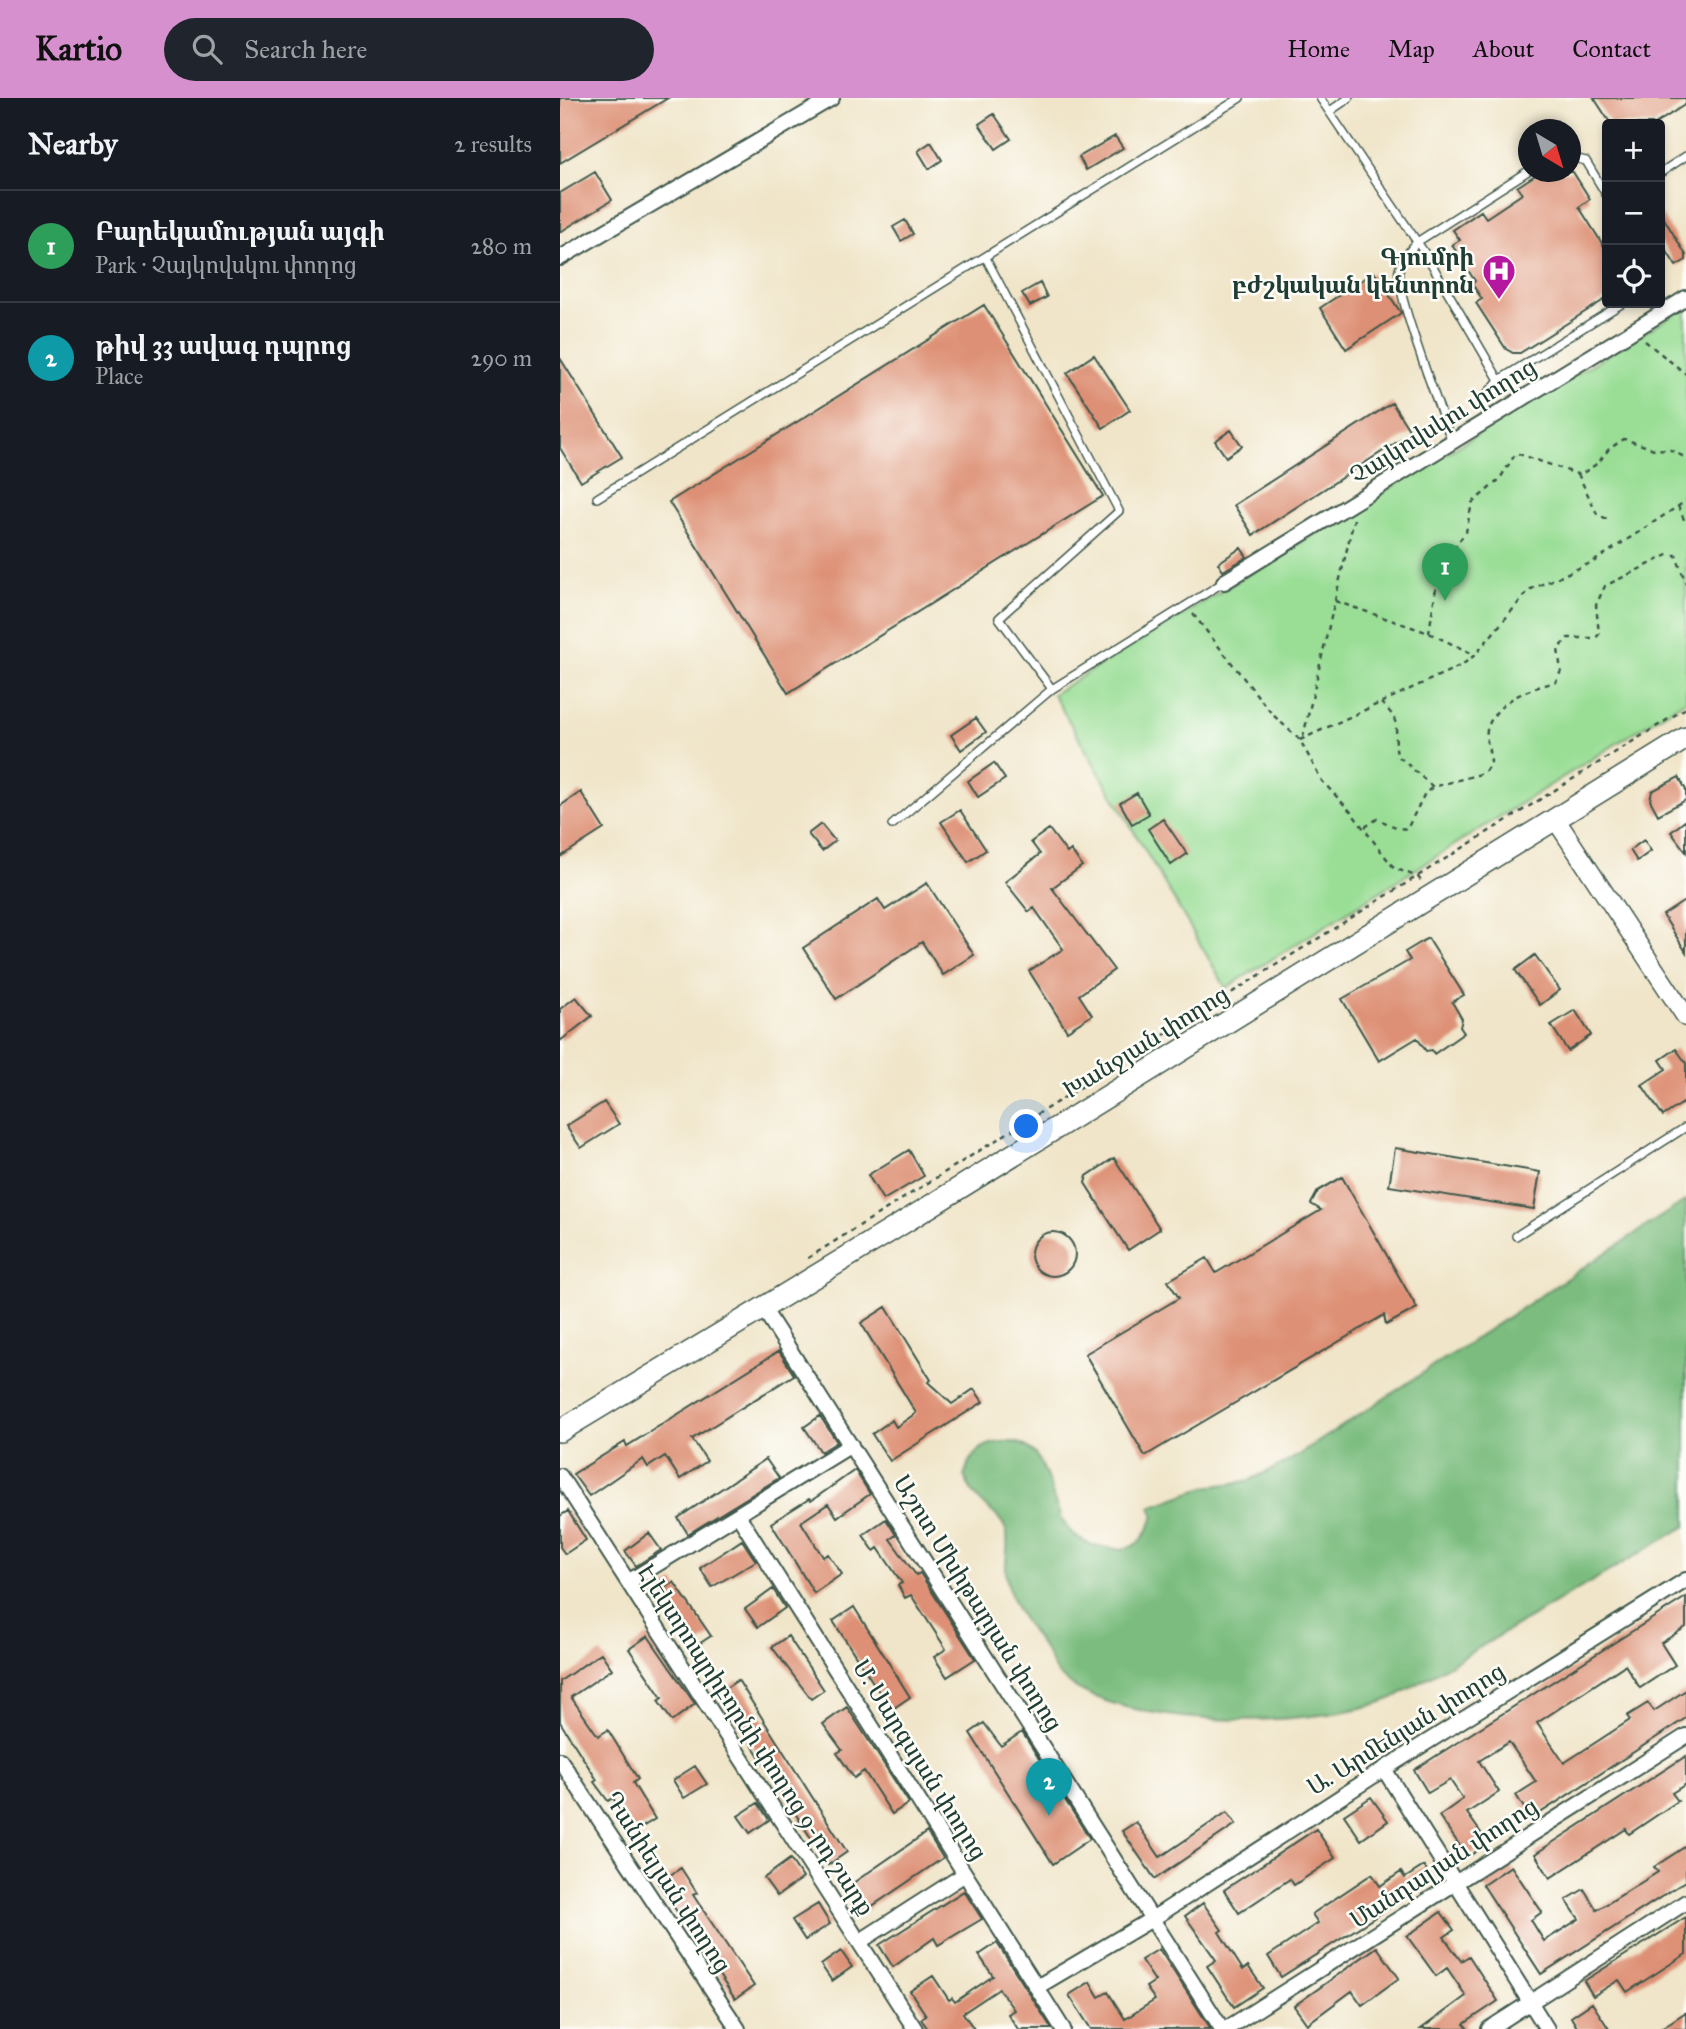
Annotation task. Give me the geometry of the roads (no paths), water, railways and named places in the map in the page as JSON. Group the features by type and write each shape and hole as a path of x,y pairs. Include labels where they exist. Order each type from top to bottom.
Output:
{"main road":[{"name":"Խանջյան փողոց","path":"560,1431 1686,738"}],"street":[{"path":"560,258 832,98"},
{"name":"Չայկովսկու փողոց","path":"1224,582 1686,298"},
{"path":"1556,820 1686,1017"},
{"name":"Աշոտ Մխիթարյան փողոց","path":"763,1308 1224,2029"},
{"path":"628,1582 850,1445"},
{"name":"Էլեկտրոպրիբորնի փողոց 9-րդ շարք","path":"560,1476 915,2029"},
{"name":"Մ. Սարգսյան փողոց","path":"738,1514 1063,2029"},
{"name":"Ա. Արմենյան փողոց","path":"1037,1987 1152,1919 1384,1769 1686,1580"},
{"name":"Մանդալյան փողոց","path":"1224,2029 1686,1736"},
{"name":"Դանիելյան փողոց","path":"560,1760 738,2029"},
{"path":"1384,1769 1547,2029"},
{"path":"859,1942 965,1874"},
{"path":"1489,2029 1686,1902"}],"lane":[{"path":"597,498 1240,98"},
{"path":"1321,98 1417,242 1499,380"},
{"path":"1330,111 1349,98"},
{"path":"1665,170 1686,156"},
{"path":"1581,160 1586,162 1602,188"},
{"path":"1452,442 1415,336 1398,272 1406,254 1417,242 1518,177"},
{"path":"986,258 1119,511 999,618 1052,689"},
{"path":"1486,422 1484,397 1499,380 1615,308"},
{"path":"892,825 1052,689 1224,582"},
{"path":"1516,1236 1686,1127"}],"place":[{"name":"Գյումրի բժշկական կենտրոն","path":"1499,301"},
{"name":"Բարեկամության այգի","path":"1445,601"},
{"name":"թիվ 33 ավագ դպրոց","path":"1049,1816"}]}
